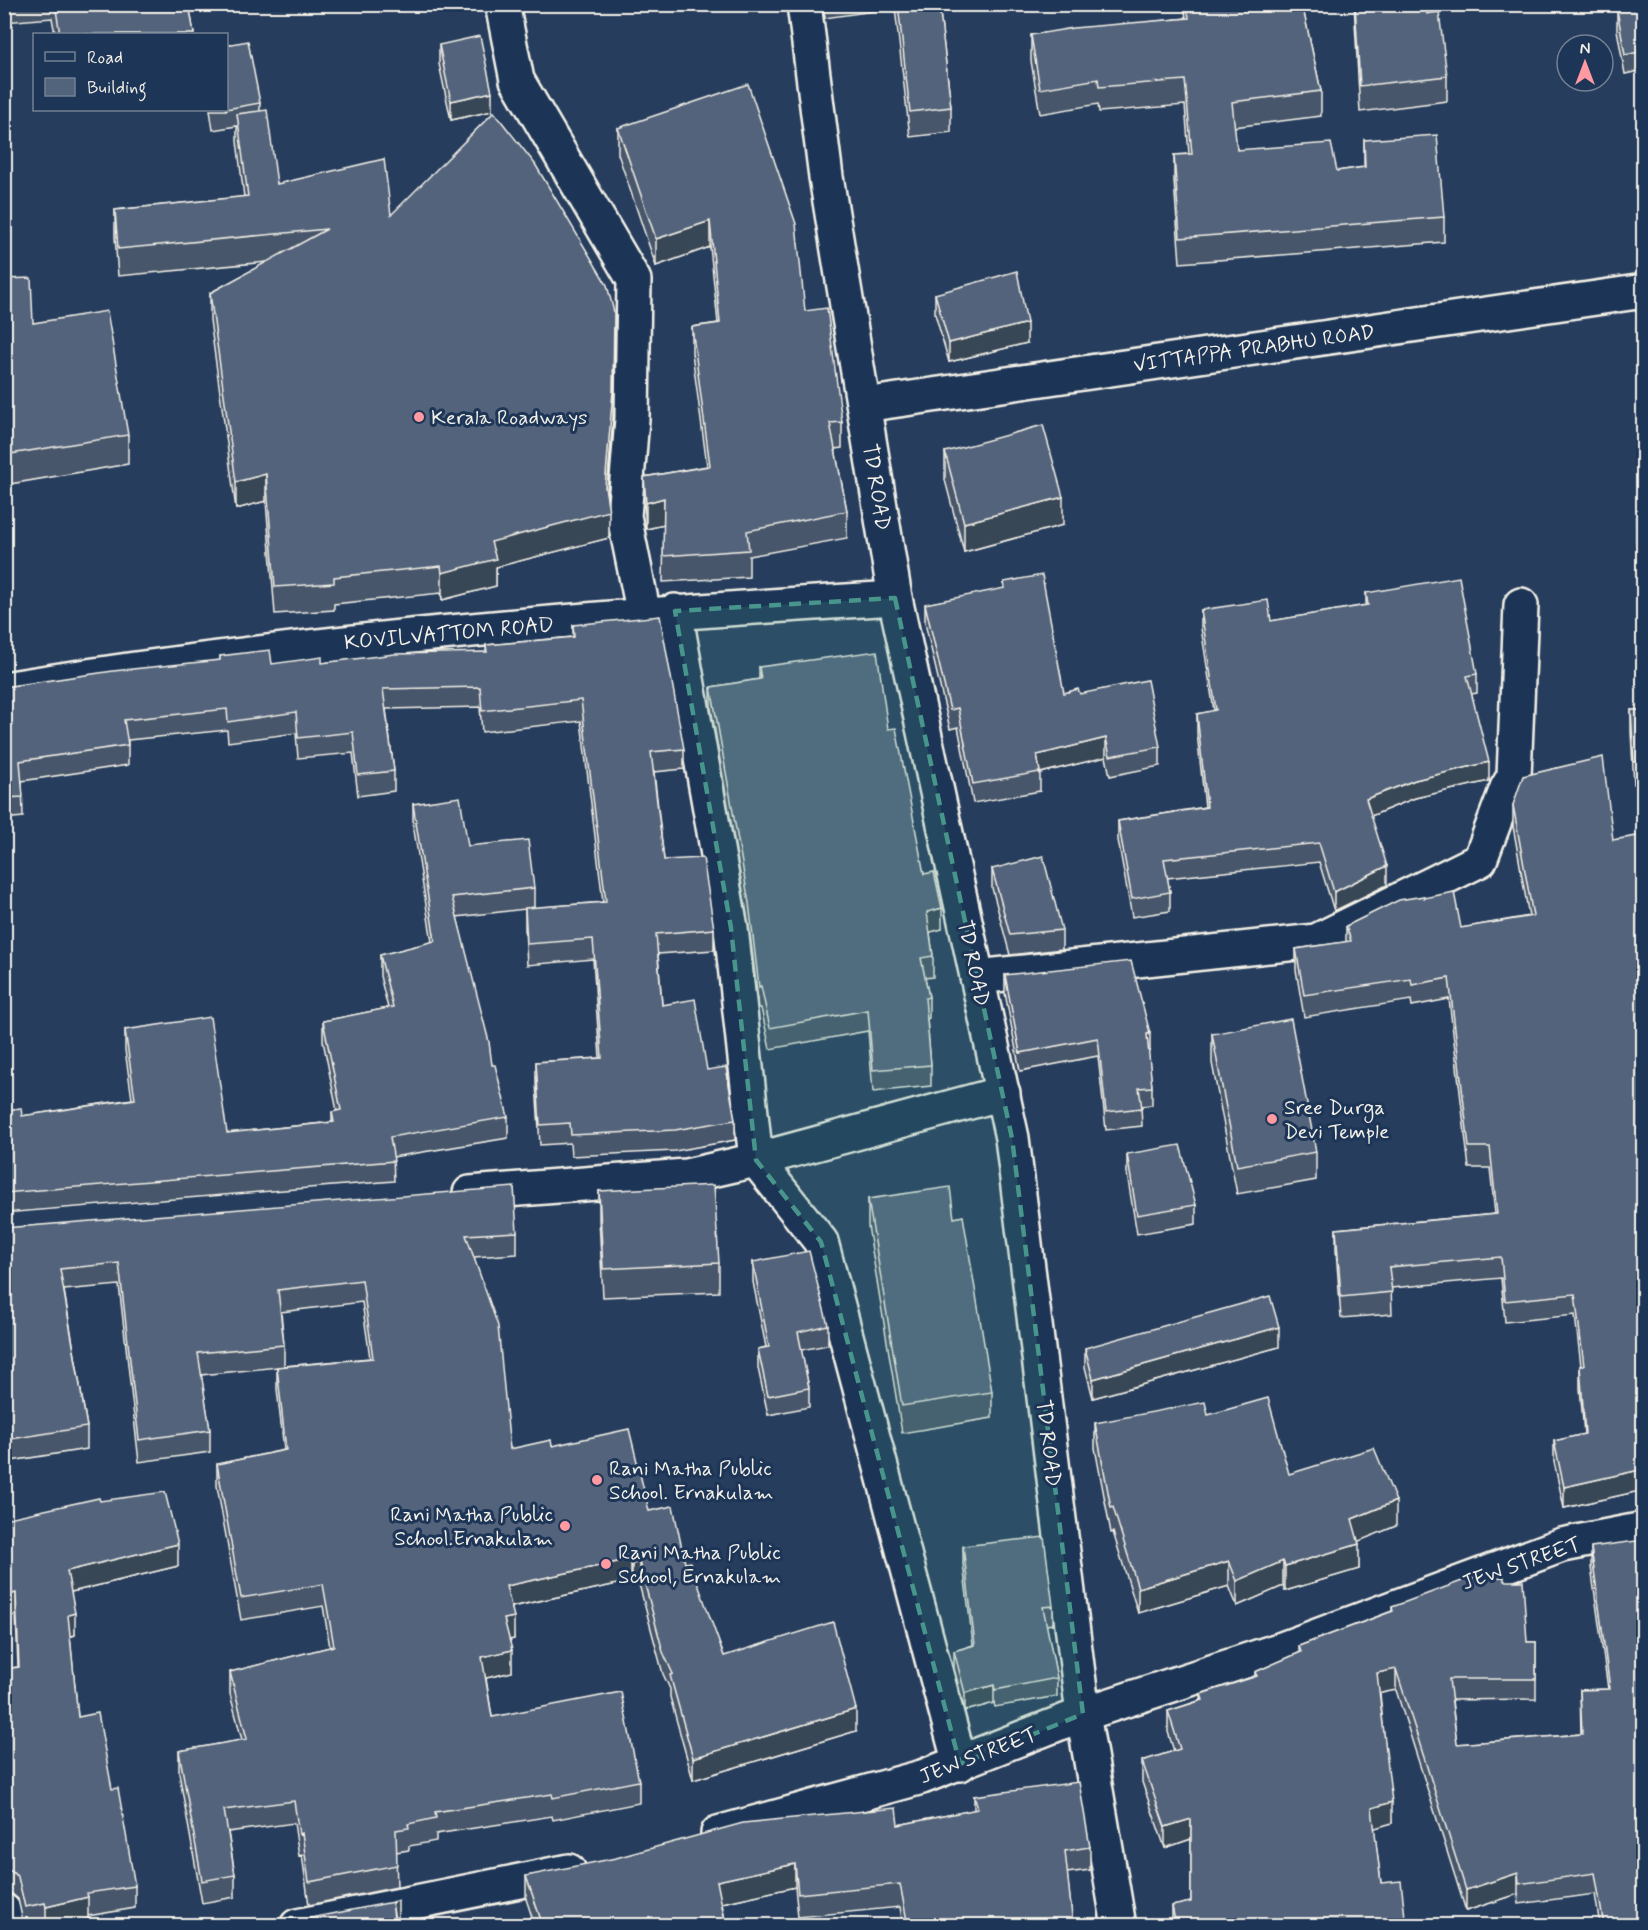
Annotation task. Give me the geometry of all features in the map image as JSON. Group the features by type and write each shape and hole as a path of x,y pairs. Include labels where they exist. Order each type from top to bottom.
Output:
{"street":[{"path":"502,4 517,80 634,280 633,419 624,516 659,613 731,928 756,1160 821,1242 960,1764"},
{"name":"TD ROAD","path":"804,4 826,177 895,598 1012,1138 1083,1714 1119,1926"},
{"name":"VITTAPPA PRABHU ROAD","path":"864,405 1644,291"},
{"name":"KOVILVATTOM ROAD","path":"4,689 139,667 395,637 659,613 895,598"},
{"path":"977,977 1316,941 1480,860 1507,788 1514,776 1521,604"},
{"path":"440,1196 686,1176 756,1160 1003,1093"},
{"name":"JEW STREET","path":"691,1840 922,1777 1083,1714 1282,1649 1562,1545 1644,1529"},
{"path":"297,1926 383,1906 599,1865"},
{"path":"4,1911 7,1926"}],"highlighted area":[{"path":"895,598 1012,1138 1083,1714 960,1764 821,1242 756,1160 731,928 675,611"}],"building":[{"path":"55,4 189,4 194,33 60,33"},
{"path":"898,4 939,4 951,107 910,112"},
{"path":"1187,4 1302,4 1321,91 1232,102 1237,150 1331,143 1337,171 1365,167 1364,140 1437,135 1444,217 1180,238 1174,155 1192,154 1185,80 1099,87 1098,79 1040,89 1031,35 1073,28 1189,18"},
{"path":"1355,4 1426,4 1427,14 1439,12 1447,76 1360,86"},
{"path":"1644,6 1644,51 1625,55 1617,10"},
{"path":"480,36 492,92 451,101 439,45"},
{"path":"248,41 260,103 228,109 228,45"},
{"path":"748,84 796,224 805,311 827,308 842,422 830,423 847,511 747,531 749,550 663,556 664,498 646,503 644,477 710,466 692,327 720,323 710,221 656,239 618,128"},
{"name":"Kerala Roadways","path":"267,110 277,184 384,159 391,215 494,112 535,164 607,285 614,312 613,391 605,487 609,511 491,542 496,559 442,573 441,566 334,577 334,583 275,587 266,474 236,482 210,293 327,229 118,249 115,210 248,196 237,114"},
{"path":"1017,271 1027,323 949,343 935,294"},
{"path":"31,278 33,323 107,311 128,435 4,455 4,279"},
{"path":"1043,425 1063,497 964,523 945,452"},
{"path":"1636,517 1644,517 1644,608"},
{"path":"1042,575 1064,693 1078,689 1080,694 1147,680 1160,747 1110,756 1106,738 1037,755 1040,772 973,784 958,708 950,710 925,604 1005,588 1004,582"},
{"path":"1459,577 1477,674 1467,676 1489,762 1415,780 1366,799 1387,866 1334,892 1319,843 1164,859 1170,892 1132,899 1118,821 1207,807 1197,714 1216,710 1201,610 1268,600 1271,621 1368,605 1366,593"},
{"path":"660,616 684,749 651,752 664,860 703,858 714,929 656,934 662,1005 695,999 707,1070 726,1067 735,1120 675,1130 571,1135 570,1123 540,1125 536,1062 602,1058 593,939 527,944 525,908 606,902 581,700 482,711 480,687 383,689 394,771 358,775 353,732 298,738 296,712 228,722 227,709 124,720 128,745 20,761 23,797 4,798 4,687 113,671 220,660 220,656 270,650 272,664 322,657 322,663 395,654 487,652 486,645 574,637 573,625"},
{"path":"877,651 888,729 896,728 924,874 934,872 942,908 927,912 933,956 921,958 929,997 925,998 931,1065 873,1070 868,1010 770,1028 761,986 759,987 749,903 711,687 761,679 759,667"},
{"path":"1631,710 1644,710 1644,762 1634,762"},
{"path":"1603,757 1613,840 1644,835 1644,1469 1564,1487 1554,1441 1585,1434 1580,1366 1584,1366 1575,1294 1505,1301 1501,1257 1389,1267 1392,1292 1341,1297 1336,1229 1497,1214 1490,1147 1469,1147 1449,978 1412,985 1411,979 1304,995 1296,949 1351,941 1346,926 1399,900 1424,896 1424,898 1454,892 1461,928 1533,916 1513,805 1523,776"},
{"path":"460,797 468,846 528,840 534,888 452,897 489,1042 492,1065 495,1065 508,1117 390,1137 394,1161 4,1193 4,1111 21,1108 22,1116 135,1099 125,1030 210,1017 227,1133 334,1122 332,1112 341,1110 323,1021 393,1007 380,955 435,941 413,804"},
{"path":"1043,856 1062,930 1010,935 992,869"},
{"path":"1131,961 1150,1033 1147,1034 1152,1087 1139,1088 1142,1108 1106,1112 1098,1038 1020,1053 1005,975"},
{"path":"1291,1019 1316,1152 1237,1166 1212,1034"},
{"path":"1180,1145 1196,1205 1137,1215 1127,1154"},
{"path":"714,1185 719,1263 603,1269 599,1191"},
{"path":"514,1187 517,1232 466,1235 498,1326 510,1449 551,1440 552,1446 629,1429 649,1511 673,1506 685,1563 690,1562 724,1656 833,1622 856,1709 693,1758 670,1675 673,1674 663,1652 639,1562 632,1564 631,1559 506,1586 514,1617 504,1619 512,1650 482,1657 492,1717 621,1692 639,1781 553,1798 552,1794 435,1812 436,1818 408,1824 409,1828 396,1830 397,1865 309,1882 302,1833 299,1834 294,1801 224,1810 235,1875 202,1881 179,1751 247,1739 230,1672 334,1646 323,1584 241,1598 217,1464 286,1450 277,1367 373,1358 362,1280 278,1290 284,1345 198,1353 210,1430 139,1440 119,1263 60,1269 87,1427 4,1440 4,1228"},
{"path":"950,1187 954,1218 963,1216 992,1392 902,1406 868,1199"},
{"path":"809,1251 828,1325 798,1332 809,1388 768,1396 758,1349 769,1347 753,1262"},
{"path":"1270,1296 1279,1327 1093,1379 1085,1348"},
{"path":"1268,1398 1289,1474 1374,1448 1396,1501 1352,1519 1359,1544 1285,1566 1283,1561 1237,1581 1229,1561 1138,1588 1113,1507 1111,1508 1095,1423 1205,1402 1208,1415"},
{"path":"165,1492 178,1544 67,1571 75,1613 68,1615 78,1717 98,1713 112,1789 118,1788 135,1886 87,1893 88,1897 46,1907 45,1903 25,1907 18,1877 11,1871 4,1871 4,1669 19,1667 16,1593 4,1596 4,1519 99,1498 100,1501"},
{"path":"1044,1537 1053,1606 1043,1607 1057,1678 995,1690 994,1685 965,1693 954,1651 975,1645 963,1546"},
{"path":"1644,1540 1644,1926 1604,1926 1595,1873 1519,1884 1518,1873 1466,1890 1396,1669 1377,1673 1392,1802 1372,1808 1381,1883 1401,1881 1406,1926 1176,1926 1172,1906 1191,1902 1191,1819 1165,1827 1142,1761 1180,1749 1168,1711 1203,1700 1201,1694 1257,1676 1255,1672 1301,1652 1299,1646 1393,1611 1392,1607 1470,1578 1504,1577 1504,1581 1523,1581 1527,1642 1536,1642 1536,1679 1449,1679 1457,1744 1582,1734 1580,1690 1610,1689 1591,1547"},
{"path":"1079,1782 1090,1847 1065,1851 1073,1926 908,1926 900,1884 798,1894 795,1864 717,1881 726,1926 543,1926 526,1876 616,1858 743,1823 896,1808 898,1825 978,1809 974,1796"},
{"path":"392,1902 395,1926 244,1926 289,1918 301,1920"}],"place":[{"name":"Kerala Roadways","path":"419,417"},
{"name":"Sree Durga Devi Temple","path":"1272,1119"},
{"name":"Rani Matha Public School. Ernakulam","path":"597,1480"},
{"name":"Rani Matha Public School.Ernakulam","path":"565,1526"},
{"name":"Rani Matha Public School, Ernakulam","path":"606,1564"}]}
